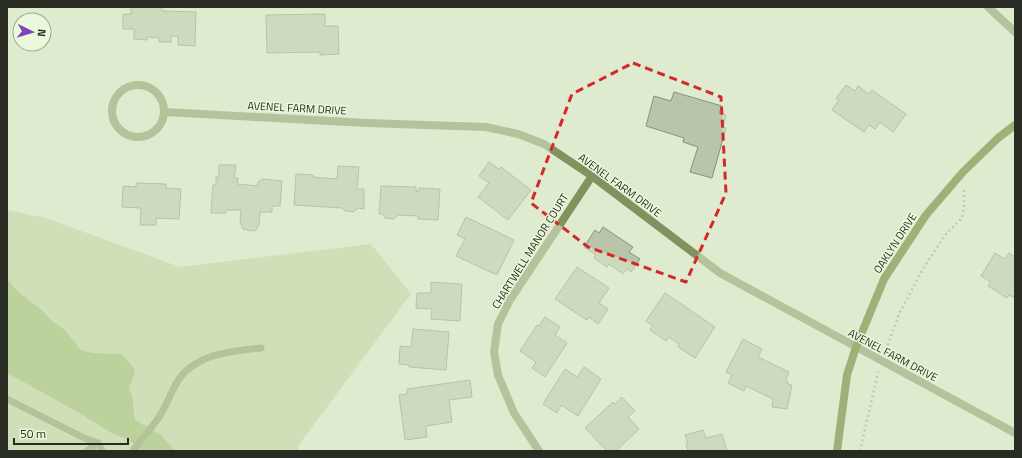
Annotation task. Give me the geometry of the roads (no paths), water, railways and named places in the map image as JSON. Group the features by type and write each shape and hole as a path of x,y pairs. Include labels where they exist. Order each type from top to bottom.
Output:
{"street":[{"path":"988,7 1015,32"},
{"path":"143,85 156,92 161,98 164,105 164,112 163,119 154,131 141,137 126,134 120,130 113,117 112,109 120,92 129,86 143,85"},
{"name":"AVENEL FARM DRIVE","path":"164,112 367,123 486,127 518,134 544,144 592,176 720,273 1015,433"},
{"name":"OAKLYN DRIVE","path":"837,451 847,376 856,347 884,278 926,215 967,167 998,138 1015,125"},
{"name":"CHARTWELL MANOR COURT","path":"539,451 514,413 498,375 494,352 498,324 510,300 592,176"}],"lane":[{"path":"134,450 167,404 176,382 187,370 214,355 261,348"},
{"path":"7,399 84,438 98,443 102,451"},
{"path":"87,451 98,443"}]}
